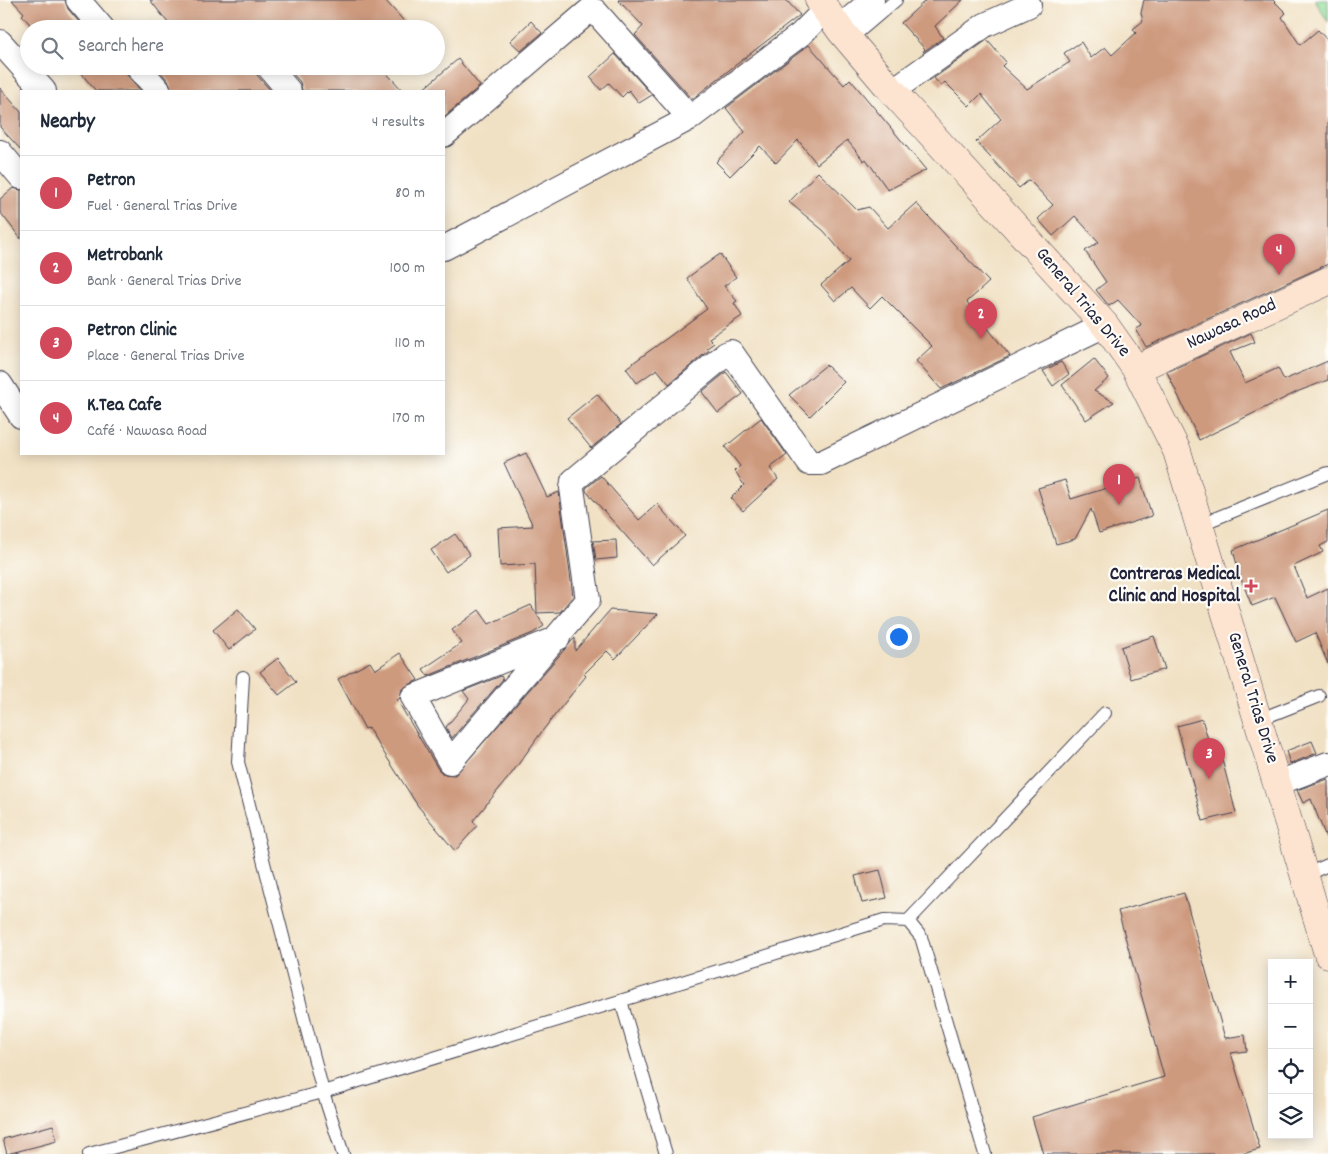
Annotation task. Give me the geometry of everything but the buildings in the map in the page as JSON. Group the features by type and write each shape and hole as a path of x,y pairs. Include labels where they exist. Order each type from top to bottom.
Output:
{"main road":[{"name":"General Trias Drive","path":"834,20 892,91 1105,325 1136,369 1177,451 1278,784 1316,870 1328,954"},
{"name":"Nawasa Road","path":"1136,369 1328,281"}],"street":[{"path":"78,0 95,20"},
{"path":"445,247 690,118 801,34 834,20 851,18 872,0"},
{"path":"892,91 985,25 1029,6"},
{"path":"445,134 590,10 595,11 690,118"},
{"path":"0,42 20,64"},
{"path":"30,75 43,90"},
{"path":"145,75 158,90"},
{"path":"276,75 289,90"},
{"path":"0,152 20,176"},
{"path":"558,638 413,697 450,762 558,638 588,600 572,488 573,481 728,352 731,352 809,462 814,464 830,459 1105,325"},
{"path":"0,384 20,414"},
{"path":"1278,784 1328,764"}],"lane":[{"path":"834,20 896,0"},
{"path":"1200,525 1328,473"},
{"path":"243,677 238,762 323,1092 343,1154"},
{"path":"1258,720 1319,696"},
{"path":"908,921 1105,712"},
{"path":"89,1154 323,1092 884,920 908,921 921,937 985,1154"},
{"path":"621,1001 666,1154"}],"green space":[{"path":"1315,0 1328,0 1328,22"}],"place":[{"name":"K.Tea Cafe","path":"1279,275"},
{"name":"Metrobank","path":"981,339"},
{"name":"Petron","path":"1119,505"},
{"name":"Contreras Medical Clinic and Hospital","path":"1251,586"},
{"name":"Petron Clinic","path":"1209,779"}]}
